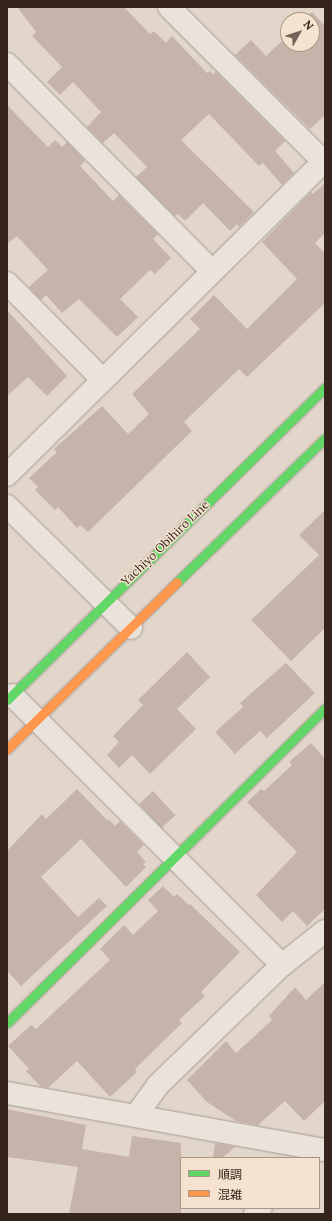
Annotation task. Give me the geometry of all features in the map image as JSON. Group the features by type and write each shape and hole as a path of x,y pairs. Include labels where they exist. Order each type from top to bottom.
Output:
{"main road":[{"name":"Yachiyo Obihiro Line","path":"10,698 104,602 325,387"},
{"path":"7,749 325,438"},
{"path":"7,1023 325,708"}],"street":[{"path":"7,475 324,162 169,7"},
{"path":"7,64 212,271"},
{"path":"7,283 102,380"},
{"path":"7,506 131,628"},
{"path":"10,698 36,720 282,965"},
{"path":"136,1114 157,1086 282,965 325,931"},
{"path":"7,1093 136,1114 320,1150"}],"building":[{"path":"17,7 124,7 150,34 154,31 166,43 172,36 207,73 210,71 213,74 216,72 285,141 275,151 294,173 282,185 263,163 259,166 209,114 181,140 254,212 239,227 237,224 230,231 203,203 185,221 178,214 175,216 136,177 147,167 114,133 103,143 87,127 101,112 73,82 60,95 47,82 62,67 32,36 36,32"},
{"path":"320,21 325,26 325,115 310,129 235,55 251,40 266,56 280,43 280,52 320,52"},
{"path":"7,105 48,147 55,140 62,147 67,142 85,161 80,166 113,201 119,195 158,234 153,239 171,258 155,274 150,270 120,299 138,317 117,337 79,299 62,313 46,295 41,300 29,287 48,270 17,236 7,244"},
{"path":"325,183 325,233 315,243 325,253 325,303 247,377 239,369 184,422 192,431 88,532 80,525 77,528 58,507 55,510 35,490 38,487 29,478 57,452 54,449 102,406 128,434 149,414 132,394 200,329 190,319 214,295 247,329 297,279 262,242 311,192 313,194"},
{"path":"7,310 67,376 47,396 28,377 7,396"},
{"path":"325,510 325,628 291,661 251,620 319,555 299,535"},
{"path":"187,652 210,677 177,709 196,729 150,774 132,755 119,768 107,755 119,742 113,736 143,705 138,700"},
{"path":"286,663 315,693 267,738 260,731 235,754 215,732 243,707 240,703"},
{"path":"311,743 325,759 325,909 307,926 293,911 282,922 256,895 297,852 247,802 261,789 264,791 292,765 289,762"},
{"path":"77,789 108,821 109,819 115,826 120,821 144,845 137,852 146,862 143,864 146,867 126,887 81,839 41,877 78,917 99,898 107,906 21,986 7,971 7,851 42,814 46,819"},
{"path":"153,791 176,815 162,828 139,804"},
{"path":"163,886 174,897 177,894 189,905 190,904 240,952 201,992 205,996 179,1020 182,1023 135,1069 137,1072 110,1097 77,1061 48,1088 40,1086 26,1071 29,1069 8,1046 31,1025 36,1029 110,960 100,949 124,925 133,935 158,911 148,900"},
{"path":"325,982 325,1101 304,1121 285,1101 258,1125 236,1121 207,1102 187,1080 226,1041 236,1053 272,1020 269,1016 295,987 306,1000"},
{"path":"7,1109 86,1125 82,1149 129,1157 132,1136 181,1143 181,1214 69,1214 78,1167 7,1157"},
{"path":"215,1143 235,1147 223,1157 213,1157"}],"traffic: fast":[{"path":"7,700 325,387"},
{"path":"177,582 325,438"},
{"path":"7,1023 325,708"}],"traffic: slow":[{"path":"7,749 177,582"}]}
